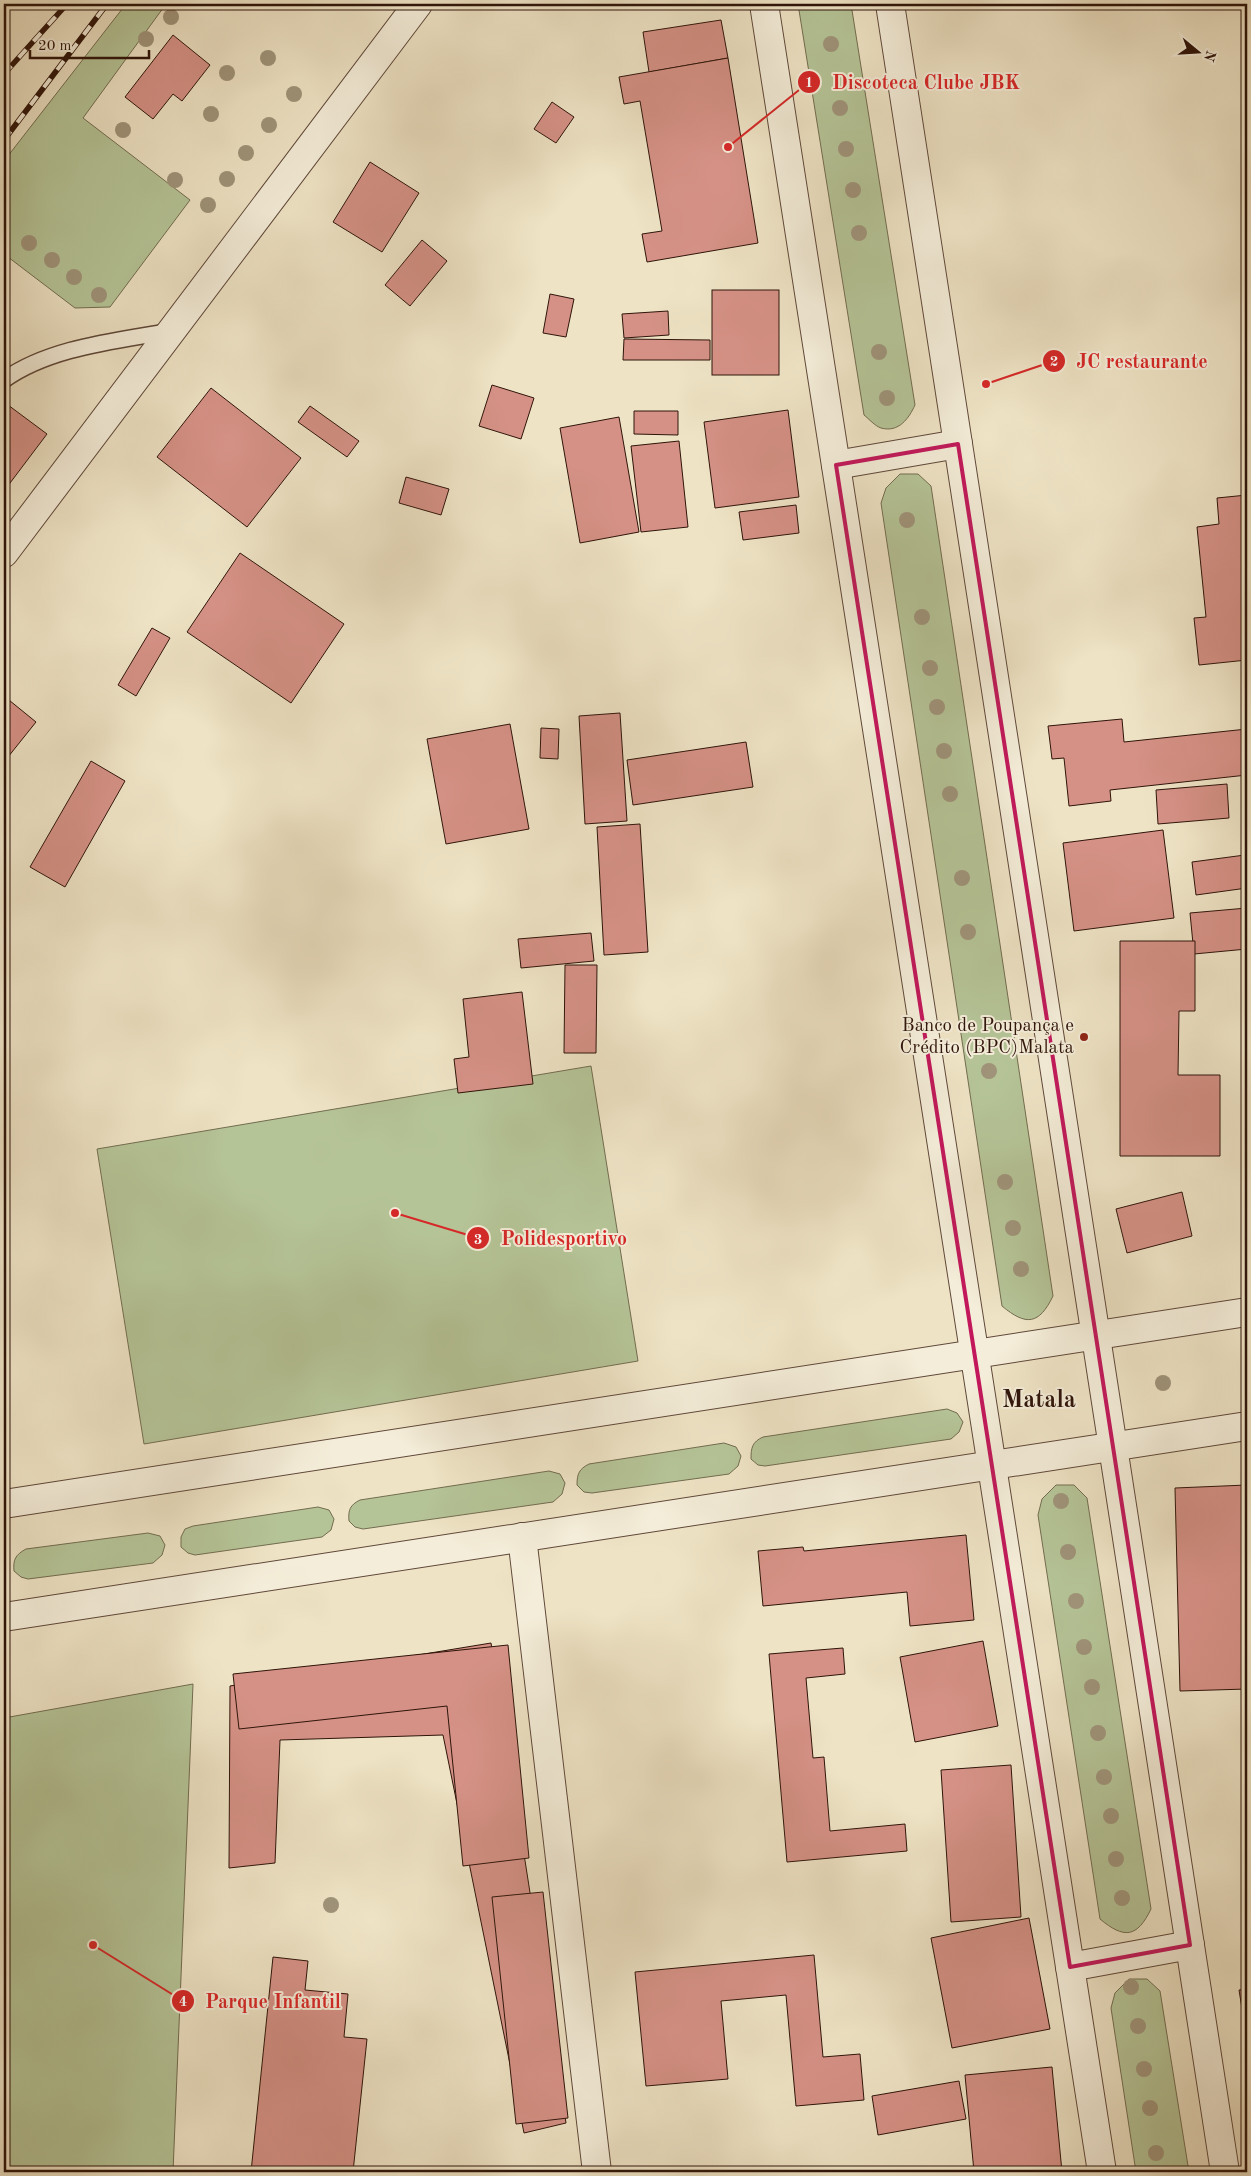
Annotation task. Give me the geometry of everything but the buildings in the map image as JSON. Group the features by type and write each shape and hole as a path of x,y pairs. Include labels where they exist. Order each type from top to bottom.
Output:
{"street":[{"path":"4,553 418,4"},
{"path":"764,4 1102,2172"},
{"path":"890,4 1225,2172"},
{"path":"836,465 958,444"},
{"path":"4,1504 1247,1312"},
{"path":"4,1616 1247,1426"},
{"path":"522,1537 597,2172"},
{"path":"1070,1967 1190,1945"}],"lane":[{"path":"4,380 21,368 83,347 172,330"}],"highlighted area":[{"path":"958,444 1190,1945 1070,1967 836,465"}],"green space":[{"path":"126,4 166,4 83,118 190,200 110,307 75,308 4,254 4,161"},
{"path":"798,4 851,4 915,405 903,423 893,428 881,428 864,415"},
{"path":"900,474 918,474 931,486 1053,1296 1042,1313 1031,1319 1018,1317 1002,1306 881,503 886,488"},
{"path":"591,1066 638,1361 144,1444 97,1149"},
{"path":"947,1409 957,1413 963,1422 959,1432 951,1439 765,1466 758,1465 751,1459 753,1446 756,1441 763,1437"},
{"path":"724,1443 736,1447 741,1456 738,1466 729,1474 592,1493 584,1492 577,1485 579,1472 589,1464"},
{"path":"549,1471 560,1474 565,1483 562,1494 553,1502 363,1529 355,1527 349,1521 350,1508 360,1500"},
{"path":"1056,1485 1074,1485 1087,1498 1151,1909 1140,1926 1129,1932 1116,1930 1100,1919 1038,1515 1042,1499"},
{"path":"318,1507 329,1510 334,1519 331,1530 322,1537 195,1555 188,1553 181,1547 181,1537 185,1529 193,1526"},
{"path":"148,1533 160,1536 165,1545 162,1555 153,1563 28,1579 21,1577 14,1571 16,1558 19,1553 26,1549"},
{"path":"193,1684 173,2172 4,2172 4,1718"},
{"path":"1129,1979 1147,1979 1160,1991 1189,2172 1136,2172 1111,2008 1115,1993"}],"railway":[{"path":"4,74 67,4"},
{"path":"4,140 107,4"}],"place":[{"name":"Discoteca Clube JBK","path":"728,147"},
{"name":"JC restaurante","path":"986,384"},
{"name":"Banco de Poupança e Crédito (BPC)Malata","path":"1084,1037"},
{"name":"Polidesportivo","path":"395,1213"},
{"name":"Parque Infantil","path":"93,1945"}],"district":[{"name":"Matala","path":"1039,1401"}]}
